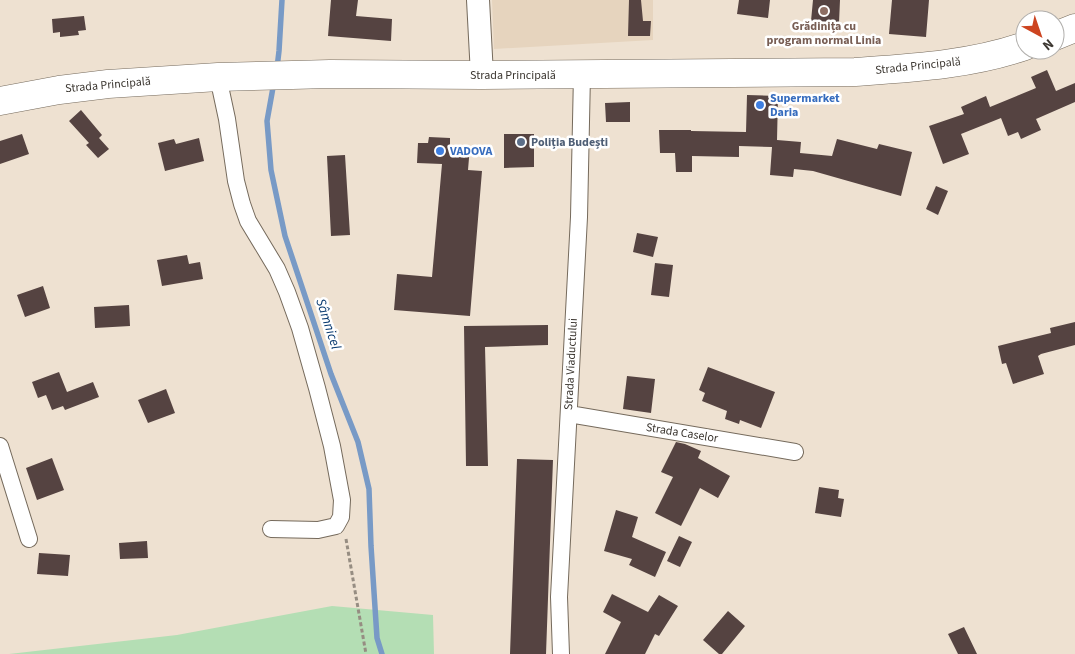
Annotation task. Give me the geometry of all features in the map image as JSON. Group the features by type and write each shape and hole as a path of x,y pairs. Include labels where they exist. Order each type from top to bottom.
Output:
{"highway":[{"name":"Strada Principală","path":"0,101 59,90 108,84 218,77 330,74 482,75 855,72 916,68 975,59 1015,49"}],"main road":[{"path":"478,0 482,75"}],"street":[{"name":"Strada Viaductului","path":"561,654 559,597 578,217 582,74"},
{"path":"218,77 227,119 236,181 242,204 257,238 277,269 300,328 332,446 342,500 341,517 336,526 318,530 271,529"},
{"name":"Strada Caselor","path":"569,414 796,452"},
{"path":"0,446 29,539"}],"path":[{"path":"345,532 366,654"}],"shaded area":[{"path":"492,0 653,0 653,40 494,49"}],"green space":[{"path":"332,606 433,615 434,654 9,654 177,635"}],"building":[{"path":"331,0 358,0 356,16 392,19 391,41 328,36"},
{"path":"629,0 641,0 643,21 651,21 650,36 628,36"},
{"path":"739,0 770,0 768,18 737,14"},
{"path":"813,0 840,0 839,23 811,21"},
{"path":"892,0 929,0 926,37 889,34"},
{"path":"84,16 86,30 78,31 79,35 60,37 60,32 53,33 52,19"},
{"path":"1047,70 1056,91 1075,83 1075,102 1036,119 1041,130 1021,139 1018,132 1008,136 1001,118 961,134 969,154 943,164 929,126 964,114 961,107 986,96 990,107 1036,88 1031,77"},
{"path":"747,95 778,96 777,140 801,142 800,153 832,156 837,139 877,149 879,144 912,152 901,196 813,171 794,169 793,177 770,175 772,147 739,146 739,157 692,156 692,172 676,172 675,153 660,153 659,130 746,132"},
{"path":"630,102 630,122 606,122 605,103"},
{"path":"81,110 102,135 99,138 109,149 98,158 86,145 89,143 69,121"},
{"path":"22,134 29,154 0,164 0,141"},
{"path":"504,134 534,134 534,167 504,168"},
{"path":"429,137 450,138 450,145 470,146 468,170 482,171 470,316 394,310 397,274 432,277 442,164 417,163 418,143 428,143"},
{"path":"199,138 204,161 165,171 158,143 174,139 176,144"},
{"path":"345,155 350,235 331,236 327,156"},
{"path":"936,186 948,191 938,215 926,209"},
{"path":"637,233 658,237 653,257 633,252"},
{"path":"187,255 189,264 200,262 203,279 162,286 157,260"},
{"path":"655,263 673,265 669,297 651,295"},
{"path":"43,286 50,308 25,317 17,295"},
{"path":"129,305 130,326 95,328 94,307"},
{"path":"1075,322 1075,345 1041,354 1038,356 1044,374 1013,384 1006,363 1002,364 998,346 1051,333 1050,328"},
{"path":"548,325 548,345 485,347 488,466 466,466 464,326"},
{"path":"708,367 775,392 761,428 740,420 739,424 725,419 727,411 702,401 705,393 699,390"},
{"path":"59,372 67,392 93,382 99,397 65,410 63,406 52,410 46,395 38,398 32,382"},
{"path":"627,376 655,379 651,413 623,409"},
{"path":"166,389 175,413 148,423 138,400"},
{"path":"676,442 701,451 698,458 730,476 718,498 700,488 681,526 655,513 673,477 661,472"},
{"path":"52,458 64,490 37,500 26,468"},
{"path":"517,459 553,460 546,654 510,654"},
{"path":"819,487 839,490 838,498 844,499 841,517 815,513"},
{"path":"616,510 638,517 632,537 666,552 655,577 629,565 632,559 604,551"},
{"path":"679,536 692,542 680,567 667,561"},
{"path":"147,541 148,558 120,559 119,543"},
{"path":"39,553 70,555 68,576 37,574"},
{"path":"612,594 648,612 659,595 678,606 659,636 655,634 645,654 605,654 621,622 603,612"},
{"path":"728,611 745,626 722,654 719,654 703,640"},
{"path":"964,627 977,654 958,654 948,634"}],"waterway":[{"name":"Sâmnicel","path":"277,68 282,0"},
{"name":"Sâmnicel","path":"274,82 267,121 271,170 285,236 331,374 358,442 369,489 377,638 382,654"}],"place":[{"name":"Grădinița cu program normal Linia","path":"824,11"},
{"name":"Supermarket Daria","path":"760,105"},
{"name":"Poliția Budești","path":"521,142"},
{"name":"VADOVA","path":"440,151"}]}
